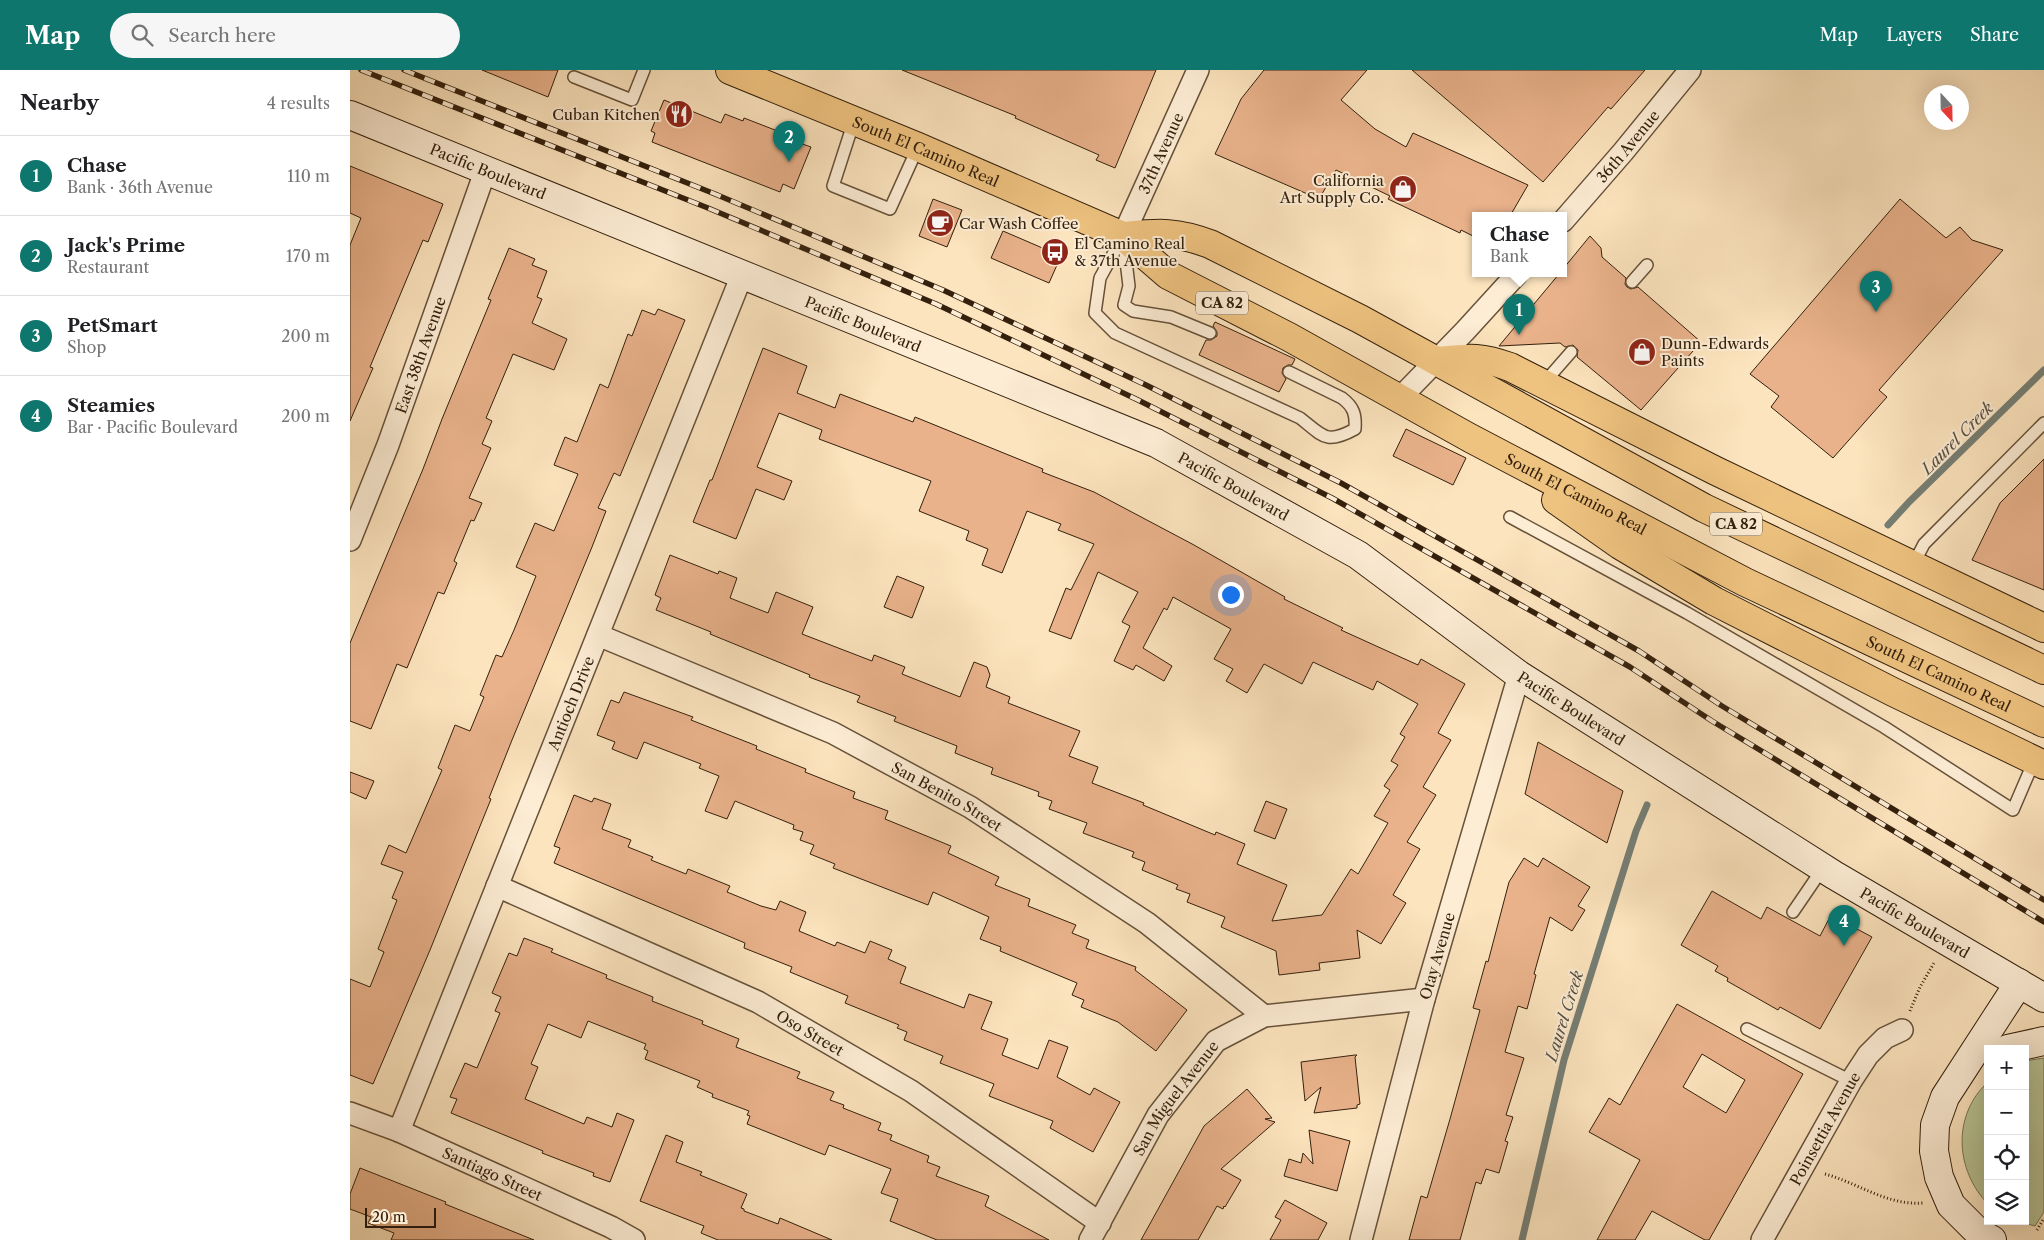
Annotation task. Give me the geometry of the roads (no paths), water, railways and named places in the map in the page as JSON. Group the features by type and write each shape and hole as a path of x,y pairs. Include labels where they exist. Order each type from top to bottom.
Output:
{"main road":[{"name":"South El Camino Real","path":"730,70 918,147 1123,236 1168,275 1290,337 1470,438 1745,582 2044,723"},
{"name":"South El Camino Real","path":"1123,236 1164,233 1188,236 1210,244 1437,360 1622,465 1704,508 2044,670"},
{"path":"1437,360 1472,357 1490,360 1510,367 1716,471 2044,628"},
{"path":"1470,438 1620,546 1668,575 1782,636 2039,763"}],"street":[{"name":"37th Avenue","path":"1123,236 1198,70"},
{"name":"36th Avenue","path":"1567,216 1690,70"},
{"name":"Pacific Boulevard","path":"350,115 1156,443 1358,555 1519,675 1823,868 2044,998"},
{"name":"East 38th Avenue","path":"350,540 388,445 486,169"},
{"name":"Antioch Drive","path":"399,1131 742,275"},
{"path":"1400,398 1514,277"},
{"name":"San Benito Street","path":"598,635 833,733 970,807 1148,923 1264,1016"},
{"name":"Otay Avenue","path":"1361,1240 1424,998 1519,675"},
{"name":"Oso Street","path":"497,886 758,1002 911,1091 1095,1231"},
{"path":"1992,1240 1978,1232 1951,1205 1939,1177 1934,1151 1935,1125 1945,1097 1978,1059 2019,984"},
{"name":"San Miguel Avenue","path":"1095,1231 1158,1115 1216,1041 1264,1016 1424,998"},
{"name":"Poinsettia Avenue","path":"1762,1240 1850,1081 1868,1055 1885,1038 1902,1030"},
{"path":"2026,1045 2044,1041"},
{"name":"Santiago Street","path":"350,1112 399,1131 611,1226 634,1240"}],"lane":[{"path":"574,77 632,100 644,70"},
{"path":"854,121 833,186 882,206 890,209 918,147"},
{"path":"1123,236 1129,286 1124,304 1133,311 1171,317 1210,332"},
{"path":"1123,236 1100,278 1095,313 1115,333 1300,418 1325,437 1339,438 1355,430 1356,416 1350,404 1342,398 1289,372"},
{"path":"1632,282 1647,265"},
{"path":"1543,384 1571,352"},
{"path":"1913,565 1924,544 2044,423"},
{"path":"1510,517 1687,613 1884,727 2013,810 2039,763"},
{"path":"1794,912 1823,868"},
{"path":"1747,1029 1850,1081"}],"waterway":[{"name":"Laurel Creek","path":"1888,525 1909,502 2044,370"},
{"name":"Laurel Creek","path":"1522,1240 1564,1060 1636,831 1647,805"}],"railway":[{"path":"361,70 708,208 936,304 1138,400 1332,498 1630,667 1712,721 2044,922"},
{"path":"404,70 715,194 943,290 1146,385 1341,483 1639,651 1722,706 2044,900"}],"place":[{"name":"Cuban Kitchen","path":"679,114"},
{"name":"Jack's Prime","path":"789,162"},
{"name":"California Art Supply Co.","path":"1403,189"},
{"name":"Car Wash Coffee","path":"940,223"},
{"name":"El Camino Real & 37th Avenue","path":"1055,252"},
{"name":"PetSmart","path":"1876,312"},
{"name":"Chase","path":"1519,335"},
{"name":"Dunn-Edwards Paints","path":"1642,352"},
{"name":"Steamies","path":"1844,946"}]}
